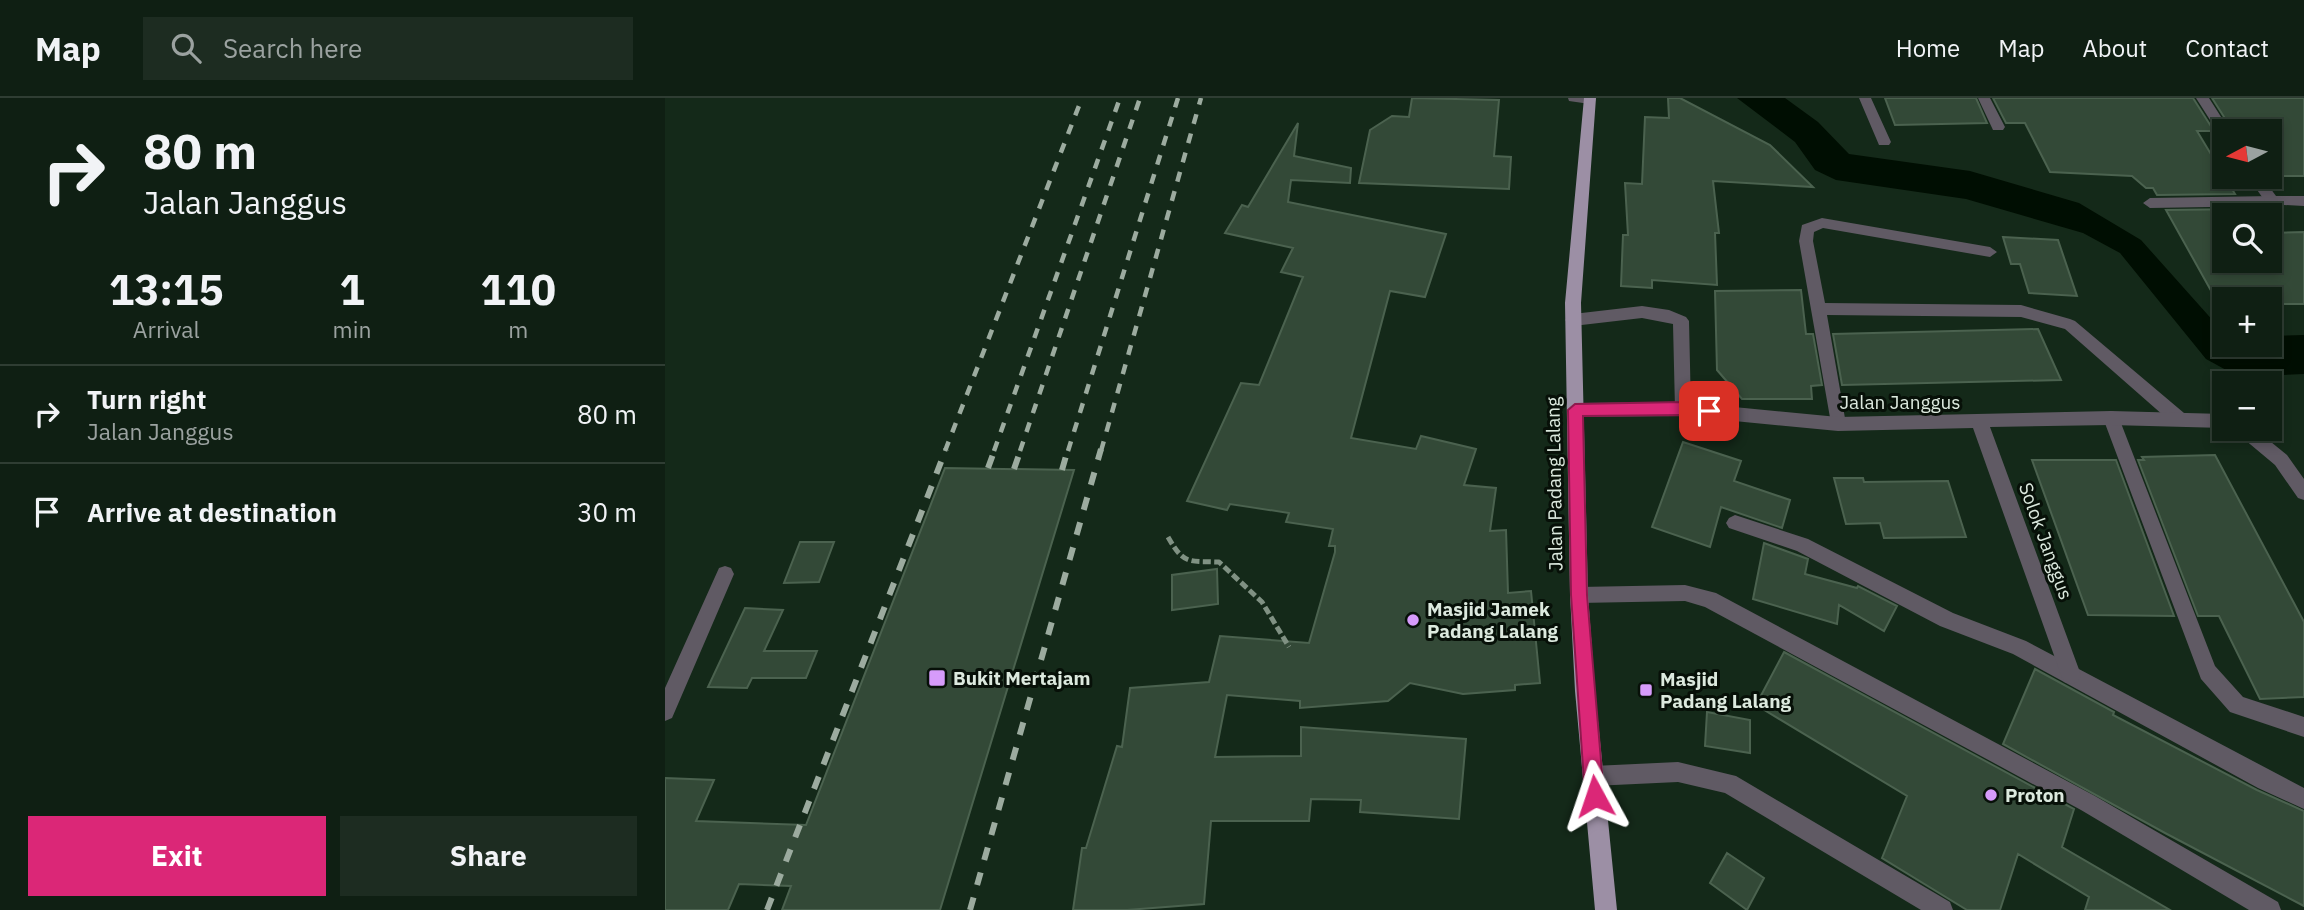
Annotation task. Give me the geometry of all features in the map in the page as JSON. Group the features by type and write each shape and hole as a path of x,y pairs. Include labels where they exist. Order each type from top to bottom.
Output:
{"main road":[{"name":"Jalan Padang Lalang","path":"1590,99 1581,178 1573,320 1579,595 1606,910"}],"street":[{"path":"1574,98 1590,99"},
{"path":"1865,98 1884,142"},
{"path":"1984,98 1998,127"},
{"path":"2202,98 2216,119"},
{"path":"2263,189 2271,201"},
{"path":"2150,203 2304,201"},
{"path":"1839,424 1806,241 1807,229 1822,223 1990,252"},
{"path":"1818,309 2021,311 2070,325 2178,418"},
{"path":"1573,320 1650,312 1669,315 1681,321 1683,408"},
{"name":"Jalan Janggus","path":"1575,410 1683,408 1839,424 1980,423 2111,418 2212,420"},
{"path":"2111,418 2208,672 2237,705 2304,727"},
{"name":"Solok Janggus","path":"1980,423 2071,675"},
{"path":"2258,441 2281,460 2304,492"},
{"path":"1735,523 1802,545 1947,620 2019,647 2265,782 2304,799"},
{"path":"665,711 725,574"},
{"path":"1579,595 1685,593 1709,599 2088,803 2270,910"},
{"path":"1593,776 1678,772 1729,783 1765,802 1942,910"}],"path":[{"path":"1168,537 1178,556 1190,561 1219,562 1262,602 1289,647"}],"shaded area":[{"path":"1737,98 1785,98 1818,122 1849,154 1970,171 2079,203 2141,240 2212,320 2212,357 2282,357 2282,336 2304,335 2304,374 2282,375 2282,371 2228,371 2206,359 2120,253 2083,233 1966,199 1836,180 1815,170 1795,142"}],"building":[{"path":"1412,98 1499,100 1494,156 1511,157 1509,189 1359,183 1370,130 1392,116 1409,117"},
{"path":"1668,98 1680,98 1770,145 1813,187 1713,181 1719,233 1715,233 1717,285 1652,280 1652,288 1621,286 1623,235 1628,235 1625,183 1642,184 1645,117 1669,118"},
{"path":"1885,98 1976,98 1987,123 1895,125"},
{"path":"1993,98 2193,98 2212,128 2212,131 2197,131 2212,156 2212,189 2232,189 2235,194 2157,195 2153,188 2146,188 2132,176 2050,172 2025,123 2006,123"},
{"path":"2212,98 2304,98 2304,176 2282,176 2282,119 2225,119"},
{"path":"1298,123 1294,156 1351,168 1350,183 1291,180 1288,202 1446,234 1425,297 1390,291 1351,438 1416,449 1421,436 1476,449 1464,485 1496,488 1490,531 1506,530 1508,593 1531,591 1540,683 1515,685 1515,690 1463,694 1410,683 1388,701 1300,708 1300,701 1227,695 1215,757 1301,756 1301,727 1466,739 1459,819 1360,812 1361,800 1311,799 1309,821 1211,821 1204,904 1127,910 1073,910 1082,848 1086,848 1117,746 1122,747 1130,688 1209,682 1220,636 1309,643 1335,552 1335,546 1329,546 1333,529 1286,522 1289,513 1230,504 1227,510 1187,501 1241,383 1259,385 1303,277 1281,272 1293,248 1225,233 1242,205 1248,207"},
{"path":"2212,209 2212,273 2282,273 2282,233 2304,232 2304,304 2282,304 2282,287 2212,287 2212,292 2166,210"},
{"path":"2003,237 2058,240 2077,296 2029,293 2020,264 2011,264"},
{"path":"1801,290 1806,334 1813,334 1822,385 1811,386 1812,399 1742,399 1717,370 1715,291"},
{"path":"2038,329 2061,380 1842,385 1833,334"},
{"path":"1683,442 1741,461 1734,481 1790,500 1782,528 1721,507 1710,547 1652,527"},
{"path":"2215,455 2304,622 2304,697 2260,699 2219,616 2198,616 2138,460 2144,460 2142,457"},
{"path":"2032,460 2116,460 2174,616 2088,615"},
{"name":"Bukit Mertajam","path":"945,468 1074,470 940,910 782,910 791,886 739,884 728,910 665,910 665,778 714,780 696,821 806,825"},
{"path":"1834,478 1863,478 1864,482 1948,481 1966,537 1884,538 1880,523 1846,524"},
{"path":"800,542 834,542 819,582 784,583"},
{"path":"1764,543 1808,559 1805,574 1857,588 1858,586 1897,606 1884,631 1839,605 1837,624 1753,599"},
{"path":"1217,569 1218,604 1172,610 1172,575"},
{"path":"745,608 783,610 764,651 817,651 806,678 752,678 747,688 708,687"},
{"path":"1784,652 2074,809 2062,847 2170,910 2085,910 2089,897 2018,854 2000,910 1967,910 1882,858 1907,796 1756,705"},
{"path":"2035,669 2114,712 2113,715 2257,790 2304,811 2304,906 2003,744"},
{"path":"1707,712 1750,720 1750,753 1705,746"},
{"path":"1727,853 1764,878 1747,910 1710,883"}],"railway":[{"path":"945,451 1082,98"},
{"path":"994,451 1120,98"},
{"path":"1020,451 1140,98"},
{"path":"1068,451 1178,98"},
{"path":"1101,451 1201,98"},
{"path":"767,910 946,449"},
{"path":"988,468 995,449"},
{"path":"1014,469 1021,449"},
{"path":"1062,470 1068,449"},
{"path":"970,910 1101,449"}],"place":[{"name":"Masjid Jamek Padang Lalang","path":"1413,620"},
{"name":"Bukit Mertajam","path":"937,678"},
{"name":"Masjid Padang Lalang","path":"1646,690"},
{"name":"Proton","path":"1991,795"}],"route":[{"path":"1595,796 1579,595 1575,410 1683,408 1709,411"}]}
